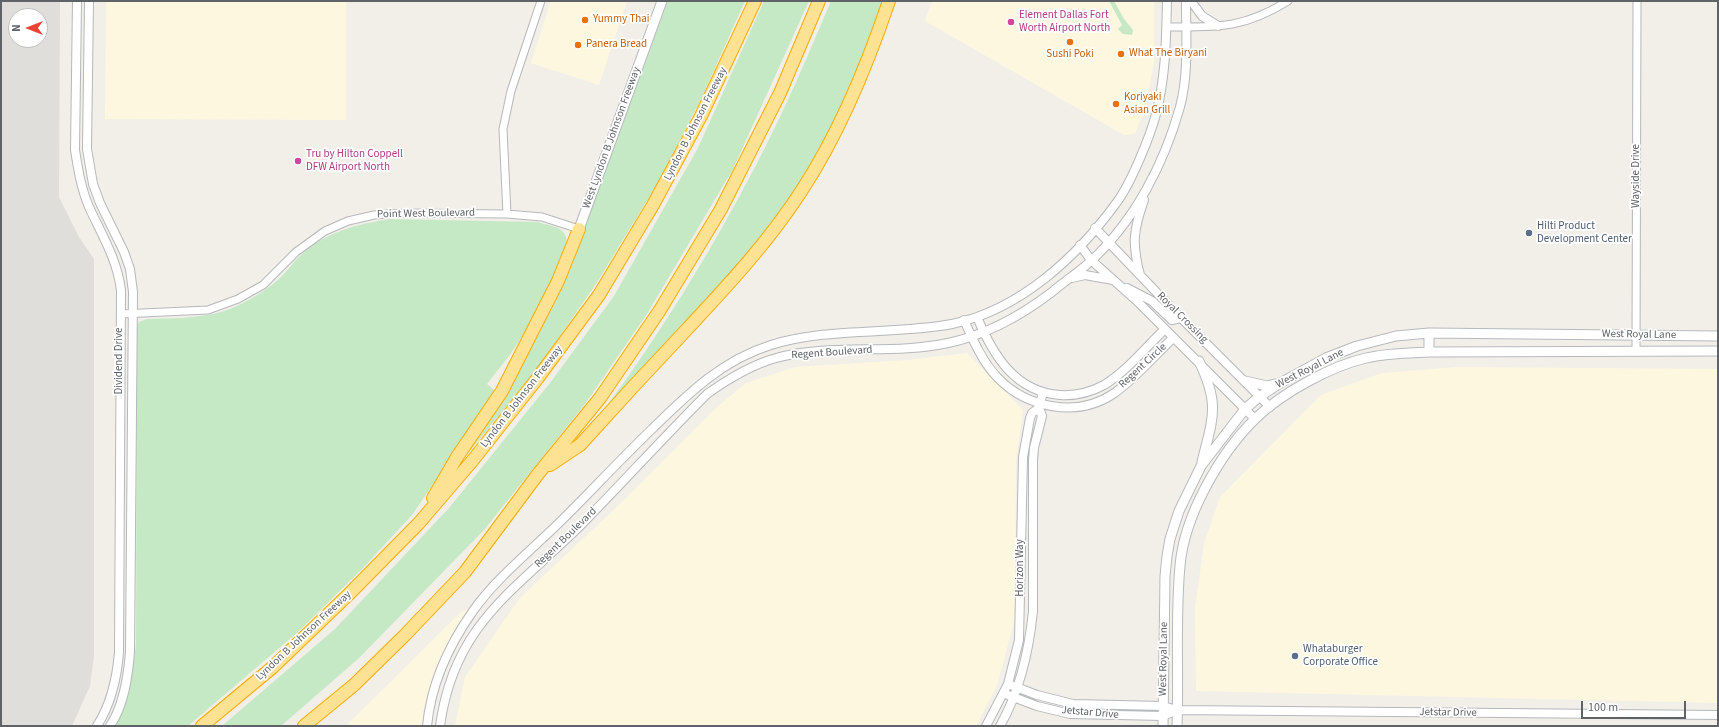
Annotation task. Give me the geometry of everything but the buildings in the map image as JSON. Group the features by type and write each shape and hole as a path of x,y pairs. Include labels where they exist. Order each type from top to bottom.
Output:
{"highway":[{"name":"Lyndon B Johnson Freeway","path":"202,726 273,667 349,594 419,523 503,422 599,295 654,205 723,72 755,1"},
{"path":"304,726 354,685 405,635 464,572 538,474 604,392 660,310 717,216 780,92 819,1"},
{"path":"538,474 580,445 734,277 780,221 806,183 844,113 862,73 890,1"},
{"path":"419,523 457,457 502,391 558,281 579,230"}],"main road":[{"name":"West Lyndon B Johnson Freeway","path":"579,230 662,1"},
{"name":"West Royal Lane","path":"1163,726 1165,576 1170,539 1178,511 1201,466 1245,409 1259,397 1282,382 1326,358 1357,346 1396,336 1429,333 1718,336"},
{"path":"1429,333 1429,352"},
{"name":"West Royal Lane","path":"1177,726 1180,566 1192,513 1205,488 1233,446 1255,419 1270,407 1318,376 1341,366 1366,358 1394,354 1429,352 1718,351"},
{"path":"1199,361 1208,379 1214,399 1211,425 1201,466"},
{"path":"1245,381 1267,386 1282,382"}],"street":[{"name":"Dividend Drive","path":"77,1 75,150 78,168 89,206 113,256 118,272 121,290 119,652 114,685 109,702 97,726"},
{"name":"Dividend Drive","path":"89,1 89,166 100,203 124,252 130,269 133,292 130,652 119,706 110,726"},
{"path":"507,214 507,167 503,129 511,91 541,1"},
{"name":"Regent Boulevard","path":"427,726 430,704 441,667 455,640 487,593 688,393 703,381 729,364 752,352 794,340 941,326 977,317 1021,296 1037,285 1080,245 1096,228 1120,197 1149,133 1162,88 1166,54 1167,1"},
{"name":"Regent Boulevard","path":"440,726 444,699 453,672 465,646 489,612 581,524 708,394 737,375 757,366 795,354 820,351 912,348 948,343 972,336 1024,311 1069,279 1091,260 1133,211 1149,185 1166,148 1180,106 1186,56 1186,1"},
{"path":"1191,1 1202,16 1218,26"},
{"path":"1167,27 1235,25 1254,19 1288,1"},
{"name":"Wayside Drive","path":"1636,351 1637,1"},
{"path":"76,56 88,56"},
{"path":"1140,276 1134,250 1134,236 1149,185"},
{"name":"Point West Boulevard","path":"121,314 208,310 238,299 263,285 296,252 325,231 359,218 374,215 405,213 507,214 542,217 579,230"},
{"name":"Royal Crossing","path":"1096,228 1140,276 1270,407"},
{"name":"Royal Crossing","path":"1080,245 1091,260 1199,361 1255,419"},
{"path":"1069,279 1085,275 1116,282 1152,301 1172,320 1181,318"},
{"name":"Regent Circle","path":"977,317 983,331 1007,370 1027,386 1043,392 1068,395 1088,392 1104,385 1120,372 1165,329"},
{"name":"Regent Circle","path":"964,320 998,378 1023,397 1040,406 1075,407 1096,402 1112,394 1125,384 1173,338"},
{"path":"1120,372 1125,384"},
{"name":"Horizon Way","path":"1000,726 1023,673 1029,643 1033,611 1033,460 1034,448 1042,416 1040,406 1043,392"},
{"name":"Horizon Way","path":"986,726 1008,684 1019,640 1023,457 1030,418 1032,413 1040,406"},
{"path":"1021,562 1033,563"},
{"path":"1019,640 1029,643"},
{"name":"Jetstar Drive","path":"1008,684 1072,704 1163,706 1177,710 1718,715"},
{"name":"Jetstar Drive","path":"1004,693 1037,706 1070,714 1163,716 1177,710"}],"shaded area":[{"path":"1,1 60,1 59,197 79,237 94,259 94,656 90,686 72,726 1,726"},
{"path":"106,1 346,1 346,120 105,119"},
{"path":"551,1 627,1 599,85 531,63"},
{"path":"932,1 1154,1 1154,62 1146,106 1135,134 1124,135 925,21"},
{"path":"967,353 1023,410 1016,461 1015,618 997,686 976,726 455,726 465,677 520,598 622,502 716,408 746,383 795,367 908,360"},
{"path":"1458,367 1718,369 1718,703 1196,691 1195,608 1204,544 1220,497 1321,395 1382,373"},
{"path":"474,609 441,667 427,726 346,726 462,611"},
{"path":"1718,725 1718,726 1304,726"}],"green space":[{"path":"668,1 745,1 701,99 659,181 596,284 534,373 469,452 467,451 507,389 555,303 579,243"},
{"path":"764,1 809,1 733,169 647,314 585,404 484,530 359,658 281,726 222,726 335,629 449,508 550,383 614,296 698,148"},
{"path":"831,1 884,1 856,75 834,124 821,148 794,193 751,251 705,306 607,412 604,410 645,352 684,292 737,200 785,107"},
{"path":"1109,1 1114,1 1124,19 1133,30 1132,35 1123,34 1118,29 1122,25"},
{"path":"390,219 538,222 554,226 561,230 566,237 566,247 555,277 536,313 512,352 487,384 496,392 412,515 363,568 299,631 188,726 115,726 127,697 132,676 136,645 137,326 139,322 147,319 204,316 237,306 272,285 301,255 321,240 342,230"}],"place":[{"name":"Yummy Thai","path":"585,20"},
{"name":"Element Dallas Fort Worth Airport North","path":"1011,22"},
{"name":"Sushi Poki","path":"1070,42"},
{"name":"Panera Bread","path":"578,45"},
{"name":"What The Biryani","path":"1121,54"},
{"name":"Koriyaki Asian Grill","path":"1116,104"},
{"name":"Tru by Hilton Coppell DFW Airport North","path":"298,161"},
{"name":"Hilti Product Development Center","path":"1529,233"},
{"name":"Whataburger Corporate Office","path":"1295,656"}]}
